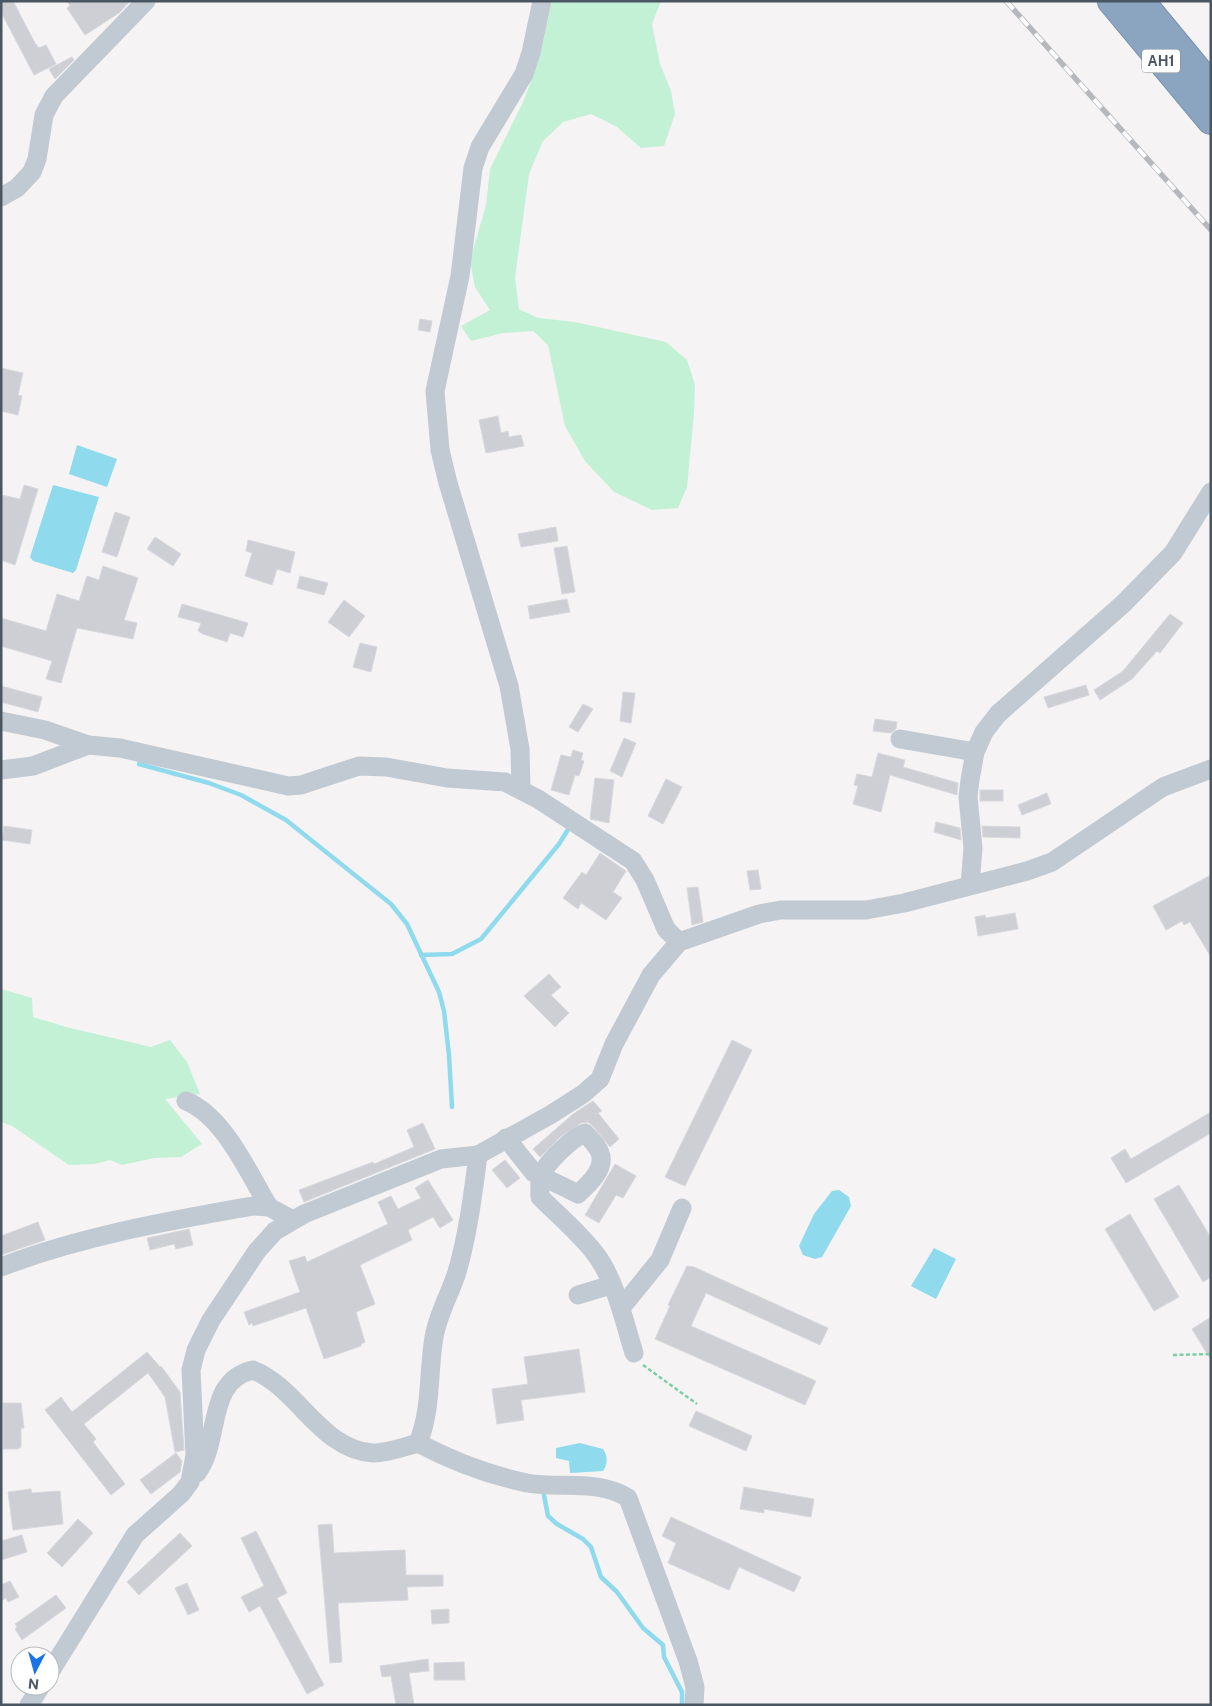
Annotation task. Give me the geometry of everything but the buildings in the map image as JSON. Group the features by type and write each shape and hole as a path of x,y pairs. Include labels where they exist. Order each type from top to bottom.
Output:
{"highway":[{"name":"AH1","path":"1112,1 1211,120"},
{"name":"AH1","path":"1140,1 1211,86"}],"street":[{"path":"1,197 17,188 32,172 37,159 44,115 54,96 146,1"},
{"path":"521,789 520,748 509,686 448,483 440,450 436,391 460,276 473,168 480,146 524,74 531,53 542,1"},
{"path":"970,885 973,848 968,797 975,752 984,732 998,714 1122,604 1173,553 1211,492"},
{"path":"1,721 45,730 88,745 120,748 288,786 301,785 359,766 386,767 447,778 505,782 521,789 633,861 645,880 666,929 679,942"},
{"path":"900,739 975,752"},
{"path":"1,770 33,766 88,745"},
{"path":"190,1482 195,1455 191,1370 196,1350 211,1320 257,1251 275,1231 304,1214 441,1159 478,1155 550,1115 583,1094 600,1079 614,1044 651,975 679,942 759,914 781,910 866,910 970,885 1052,862 1163,787 1211,769"},
{"path":"186,1101 208,1114 222,1130 269,1207"},
{"path":"506,1138 534,1173 541,1176 540,1197 594,1253 621,1308 634,1353"},
{"path":"418,1443 423,1431 429,1394 434,1338 456,1272 470,1217 478,1155"},
{"path":"1,1267 40,1252 153,1223 253,1206 269,1207 293,1220"},
{"path":"621,1308 660,1260 682,1208"},
{"path":"578,1296 610,1285"},
{"path":"60,1656 136,1535 181,1494 203,1464 223,1391 232,1378 253,1370 269,1376 337,1440 353,1450 375,1453 418,1443 445,1458 493,1474 528,1483 618,1491 628,1498 688,1661 695,1687 694,1705"}],"path":[{"path":"634,1353 639,1362 697,1404"},
{"path":"1173,1355 1211,1354"}],"green space":[{"path":"552,1 661,1 652,24 660,64 671,91 675,114 664,146 641,148 617,127 591,114 563,122 543,141 529,174 515,278 519,309 538,318 575,322 666,342 687,360 695,385 694,413 687,487 678,508 652,510 614,492 585,461 565,426 548,345 533,331 503,333 471,341 461,326 490,310 475,287 470,261 486,205 490,169 524,100 540,56"},
{"path":"1,989 32,998 33,1017 66,1027 151,1047 170,1040 187,1062 200,1094 165,1099 202,1144 181,1157 154,1158 122,1165 110,1160 95,1164 69,1165 12,1126 1,1122"}],"water":[{"path":"77,445 117,459 107,487 69,474"},
{"path":"53,485 99,497 76,570 73,573 33,561 30,557"},
{"path":"839,1190 849,1197 851,1206 822,1257 815,1259 803,1255 799,1246 814,1214 832,1191"},
{"path":"934,1248 956,1259 936,1299 911,1286"},
{"path":"580,1443 603,1449 607,1460 603,1471 570,1473 569,1461 556,1458 556,1448"}],"waterway":[{"path":"139,764 209,783 241,795 286,820 391,904 407,924 439,992 444,1011 449,1055 452,1107"},
{"path":"421,955 452,954 481,939 559,844 569,828"},
{"path":"543,1490 548,1516 557,1524 583,1539 591,1547 601,1577 617,1592 643,1628 663,1645 664,1657 682,1692 682,1705"}],"railway":[{"path":"1006,1 1211,230"}]}
